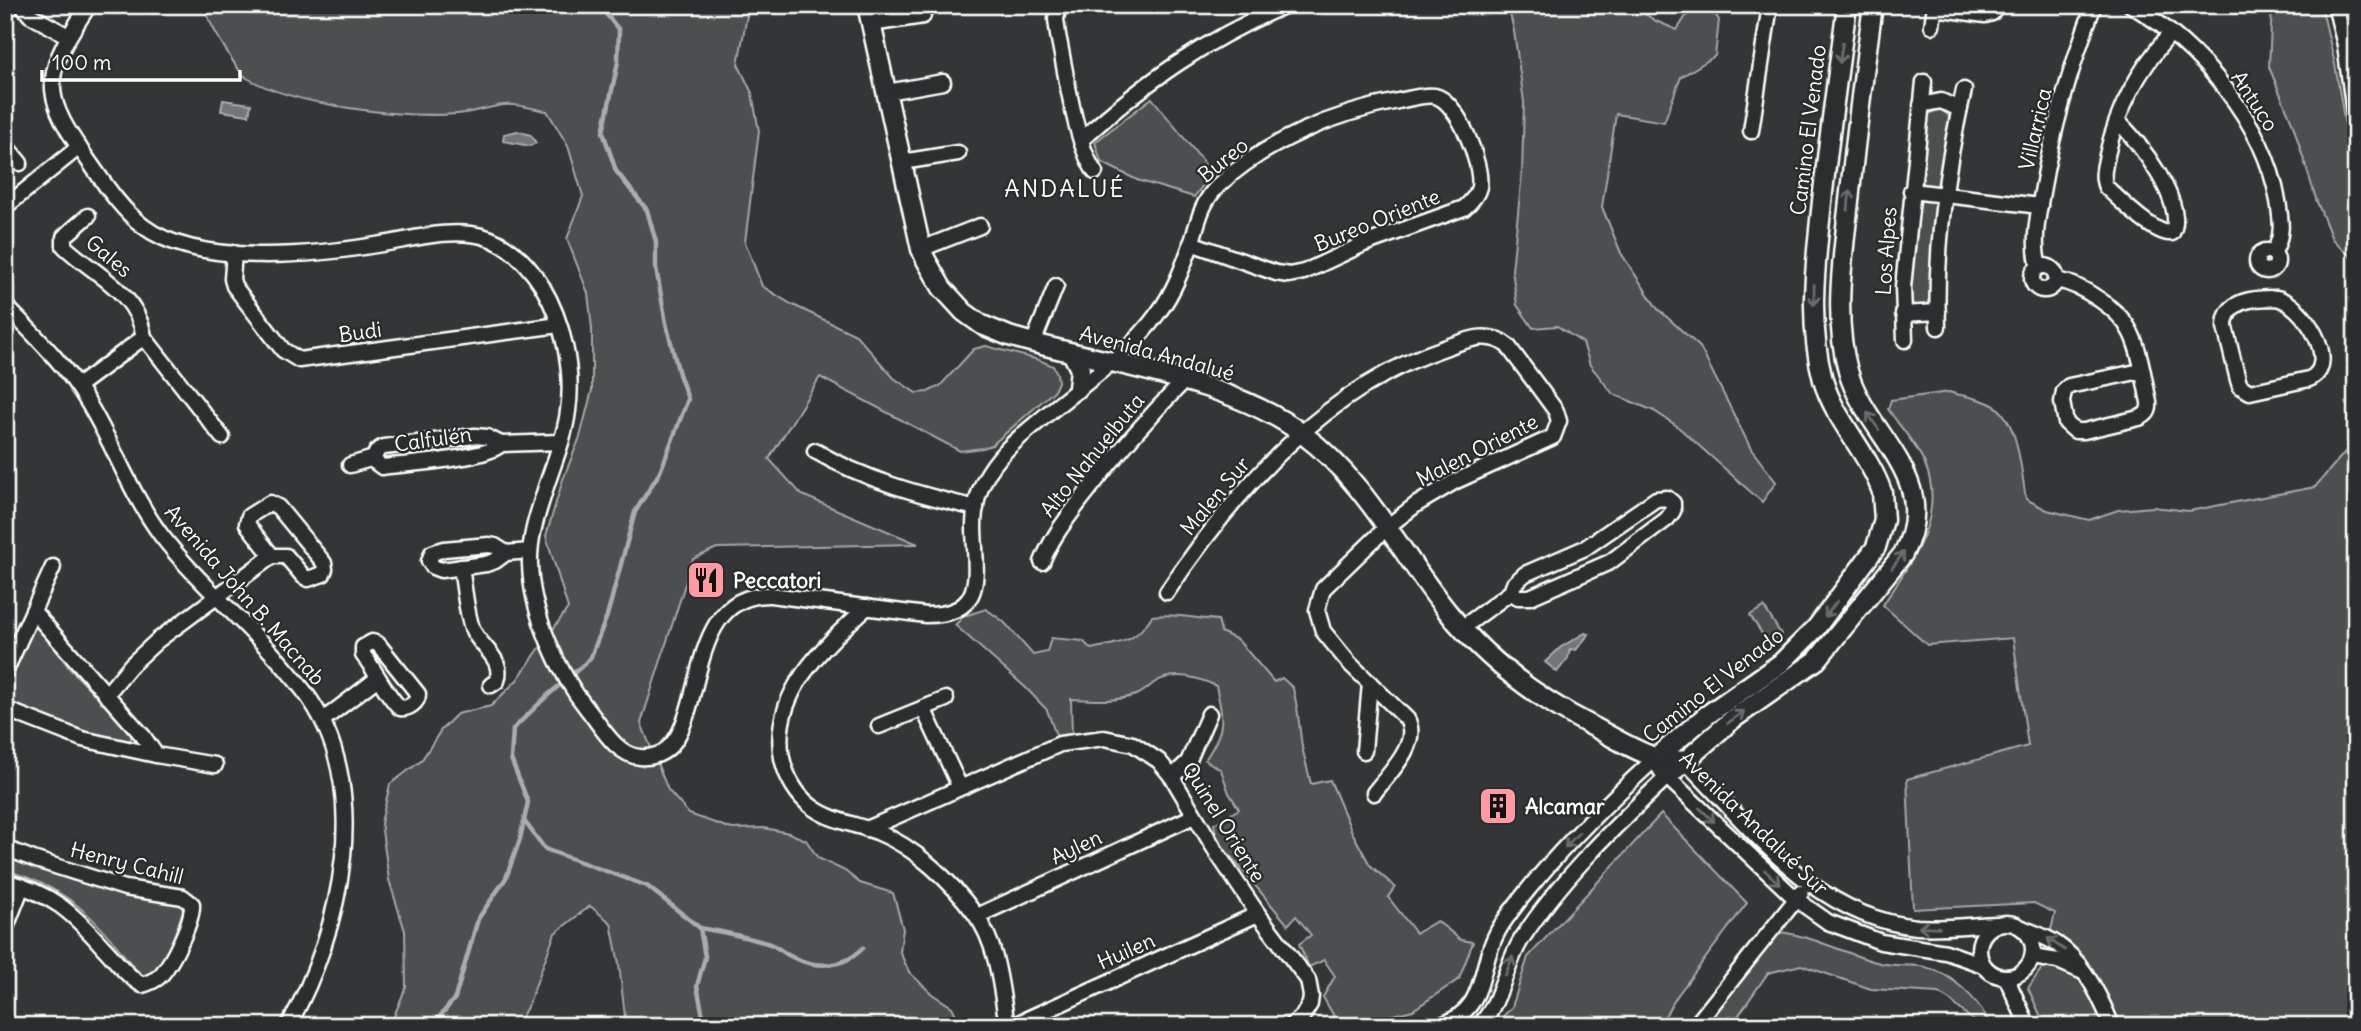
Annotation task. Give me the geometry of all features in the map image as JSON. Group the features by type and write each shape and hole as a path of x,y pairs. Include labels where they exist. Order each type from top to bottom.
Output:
{"street":[{"path":"22,5 30,15 68,36"},
{"path":"89,5 68,36 55,69 51,91 57,111 79,147 116,198 146,228 183,244 234,253 319,253 448,233 472,234 498,242 523,262 547,295 559,325 570,385 568,414 534,524 530,551 506,553 495,561 461,567 436,569 429,564 429,556 444,549 495,545 506,553"},
{"name":"Avenida Andalué","path":"867,5 921,249 935,277 964,312 994,331 1184,381 1242,401 1302,433 1344,472 1462,628 1508,671 1553,704 1656,758"},
{"path":"1059,5 1057,27 1081,140 1087,159 1095,172"},
{"path":"1081,140 1131,96 1182,58 1231,30 1286,5"},
{"path":"1751,131 1770,5"},
{"name":"Camino El Venado","path":"1439,1026 1460,1016 1474,1000 1495,937 1529,889 1589,822 1656,758 1707,715 1781,663 1805,640 1872,554 1882,533 1884,501 1879,483 1835,409 1824,381 1818,358 1814,310 1814,283 1827,154 1847,5"},
{"name":"Camino El Venado","path":"1479,1026 1499,998 1514,952 1528,930 1583,863 1667,777 1733,719 1817,660 1903,554 1911,538 1915,519 1914,496 1908,479 1889,441 1870,417 1857,394 1845,358 1842,288 1854,157 1873,5"},
{"path":"1932,26 1935,7 1985,15 1992,13 1997,5"},
{"name":"Villarrica","path":"2094,5 2062,102 2040,206 2036,244 2039,267 2047,266 2053,270 2056,280 2085,290 2124,322 2134,340 2141,371"},
{"name":"Antuco","path":"2131,5 2171,33 2217,80 2246,120 2263,153 2273,179 2282,220 2280,238 2273,253 2264,252 2257,258 2259,267 2267,271 2263,298"},
{"path":"2335,5 2345,45 2356,128"},
{"path":"871,24 923,16"},
{"path":"2117,121 2144,149 2160,177 2175,215 2172,233 2158,231 2104,183 2103,173 2117,121 2135,80 2171,33"},
{"path":"887,92 943,82"},
{"name":"Los Alpes","path":"1905,340 1903,314 1911,191 1924,82"},
{"name":"Los Alpes","path":"1903,314 1938,320 1944,195 1964,90"},
{"name":"Bureo","path":"530,551 531,583 555,661 620,750 642,757 659,754 680,729 710,634 718,618 733,604 748,597 764,595 936,615 956,610 966,604 973,592 977,575 974,526 984,481 997,460 1022,435 1140,334 1159,312 1175,287 1204,204 1217,187 1296,134 1336,117 1429,96 1447,101"},
{"name":"Bureo Oriente","path":"1191,243 1276,273 1297,274 1364,244 1464,208 1476,195 1479,176 1467,135 1447,101"},
{"path":"1921,105 1941,101 1960,109"},
{"path":"5,145 20,163"},
{"path":"5,207 79,147"},
{"path":"902,162 958,153"},
{"path":"1827,154 1854,157"},
{"name":"Los Alpes","path":"1911,191 2040,206"},
{"name":"Gales","path":"88,216 64,237 64,246 104,276 125,297 138,317 144,337 222,437"},
{"path":"921,249 980,226"},
{"name":"Budi","path":"234,253 232,283 283,350 299,360 559,325"},
{"path":"1033,343 1056,286"},
{"path":"2263,298 2282,299 2298,310 2317,342 2323,357 2323,366 2318,374 2309,379 2250,392 2240,386 2225,322 2227,314 2236,305 2263,298"},
{"name":"Avenida John B. Macnab","path":"5,304 78,386 146,515 177,555 279,661 303,690 323,720 332,742 342,781 344,846 322,948 304,996 288,1026"},
{"path":"78,386 144,337"},
{"name":"Malen Sur","path":"1167,592 1249,485 1302,433 1354,392 1395,369 1464,341 1493,337"},
{"name":"Malen Oriente","path":"1387,527 1432,494 1549,440 1556,432 1559,421 1556,411 1508,346 1493,337"},
{"path":"1072,353 1080,369 1078,388"},
{"path":"2141,371 2150,406 2144,416 2080,432 2068,426 2061,399 2069,386 2141,371"},
{"name":"Alto Nahuelbuta","path":"1042,562 1057,532 1100,475 1130,438 1184,381"},
{"name":"Calfulén","path":"350,465 374,458 377,451 384,447 475,436 487,437 501,444 560,442"},
{"path":"815,451 847,468 894,487 976,508"},
{"path":"1462,628 1511,592 1514,583 1525,574 1585,548 1657,499 1667,498 1673,503 1673,511 1667,519 1610,562 1530,597 1518,597 1511,592"},
{"path":"106,695 131,665 158,640 272,556 286,556 307,579 313,579 325,569 324,563 278,507 270,503 249,516 247,524 272,556"},
{"path":"1374,793 1405,750 1412,732 1407,719 1349,663 1323,631 1318,618 1318,603 1327,583 1387,527"},
{"path":"5,672 53,567"},
{"path":"461,567 472,627 480,643 496,660 499,670 497,681 491,685"},
{"path":"867,607 813,662 795,686 784,712 781,740 784,766 794,788 820,813 888,837 917,856 948,884 977,916 994,956 1009,1026"},
{"path":"33,611 143,736 156,755"},
{"path":"372,642 378,644 417,691 418,699 406,708 400,708 378,678 362,652 363,648 372,642"},
{"path":"323,720 378,678"},
{"path":"1364,751 1370,683"},
{"path":"879,726 946,699"},
{"path":"923,708 960,787"},
{"path":"5,709 82,739 215,765"},
{"path":"1172,777 1188,762 1209,714"},
{"name":"Quinel Oriente","path":"867,829 1060,744 1104,738 1124,741 1142,749 1159,761 1172,777 1194,816 1258,914 1303,974 1311,996 1307,1011 1290,1026"},
{"path":"1656,758 1685,761 1806,882 1840,904 1884,921 1933,928 2007,923 2057,944 2072,957 2112,1026"},
{"name":"Avenida Andalué Sur","path":"1656,758 1667,777 1797,900 1828,922 1860,936 1891,945 1946,952 1983,965"},
{"name":"Aylen","path":"977,916 1194,816"},
{"name":"Henry Cahill","path":"5,848 125,888 183,897 192,904 192,911 181,942 161,975 142,985 130,978 80,922 54,900 5,881"},
{"path":"1695,1026 1797,900 1806,882"},
{"path":"5,930 22,886"},
{"name":"Huilen","path":"1009,1026 1258,914"},
{"path":"1997,924 1987,931 1980,941 1979,953 1983,965 1996,975 2006,977 2022,971 2032,957 2031,940 2022,928"},
{"path":"2032,957 2058,961 2082,972"},
{"path":"2006,977 2028,1026"}],"shaded area":[{"path":"203,5 749,5 738,64 752,93 759,131 745,242 762,286 791,304 856,335 894,378 916,393 928,392 940,386 974,349 986,346 1053,366 1058,382 1054,391 992,445 960,451 820,377 769,459 802,495 918,544 717,548 693,559 641,723 668,790 689,814 732,829 764,828 789,833 806,840 818,858 845,871 860,883 893,893 903,929 900,952 909,972 932,994 952,1007 962,1026 626,1026 611,923 590,906 555,933 529,1003 517,1026 390,1026 406,987 405,931 389,880 381,823 390,784 421,761 441,730 457,714 491,706 517,680 568,608 546,536 563,479 580,437 592,390 592,329 588,293 567,239 583,196 568,146 547,111 509,105 457,114 407,114 349,108 292,96 268,88 242,73 222,44"},
{"path":"1508,5 1631,5 1656,21 1677,30 1691,8 1709,5 1719,20 1715,56 1681,77 1664,122 1616,114 1602,207 1621,253 1657,308 1700,347 1751,449 1776,482 1762,502 1677,426 1654,411 1613,394 1590,365 1583,343 1557,326 1533,328 1517,305 1512,270 1522,174 1524,102"},
{"path":"2272,5 2321,5 2335,64 2351,162 2356,175 2356,262 2332,239 2317,202 2292,122 2269,67"},
{"path":"1152,98 1212,173 1194,197 1137,180 1101,162 1095,142"},
{"path":"223,100 251,104 249,115 221,111"},
{"path":"1940,109 1948,115 1951,122 1931,296 1925,306 1919,307 1910,302 1909,296 1926,115"},
{"path":"517,131 531,135 536,143 530,146 503,141 504,134"},
{"path":"1949,392 1991,404 2008,421 2017,446 2026,499 2047,510 2089,520 2118,510 2153,507 2189,511 2315,487 2356,439 2356,1026 2045,1026 2028,988 2042,968 2055,913 2034,903 1913,909 1907,779 2028,746 2013,638 1927,645 1883,605 1914,556 1922,539 1932,503 1931,484 1922,457 1888,409 1891,400"},
{"path":"1764,607 1781,634 1768,643 1750,615"},
{"path":"986,609 1004,622 1033,655 1047,652 1051,638 1083,641 1091,649 1119,643 1133,637 1152,616 1218,620 1221,632 1238,640 1274,682 1282,678 1293,688 1311,784 1330,780 1352,832 1370,865 1395,887 1388,897 1416,933 1437,921 1461,940 1473,942 1459,979 1413,1010 1356,1024 1339,1025 1323,997 1335,976 1324,960 1309,967 1299,944 1311,935 1296,916 1288,925 1217,840 1214,824 1239,809 1229,793 1221,770 1205,760 1216,741 1221,725 1216,686 1177,676 1162,679 1141,693 1120,699 1071,699 1072,735 1057,738 1047,710 955,625 964,616"},
{"path":"35,628 41,629 70,669 131,731 131,739 128,742 86,735 5,703 5,682"},
{"path":"1585,633 1589,634 1576,650 1570,649 1568,658 1557,672 1545,662 1561,647"},
{"path":"1661,814 1747,903 1677,996 1659,1026 1494,1026 1512,1007 1528,957"},
{"path":"5,856 71,880 125,895 180,904 183,910 159,965 146,976 139,974 82,909 48,887 5,870"},
{"path":"1779,932 1804,937 1882,964 1919,966 1935,970 1964,989 1980,1007 1991,1026 1979,1026 1938,993 1871,989 1801,965 1768,973 1731,1026 1708,1026 1743,974"}],"waterway":[{"path":"432,1026 455,998 478,919 506,878 520,839 528,802 511,759 513,729 590,659 607,616 635,512 660,472 688,399 666,323 656,268 656,242 647,210 616,171 603,132 618,62 619,30 602,9 593,5"},
{"path":"525,822 545,849 647,886 700,928 705,957 697,986 705,1026"},
{"path":"700,928 770,944 808,963 837,963 847,960 863,948"}],"place":[{"name":"Peccatori","path":"706,580"},
{"name":"Alcamar","path":"1498,806"}],"district":[{"name":"ANDALUÉ","path":"1065,188"}]}
